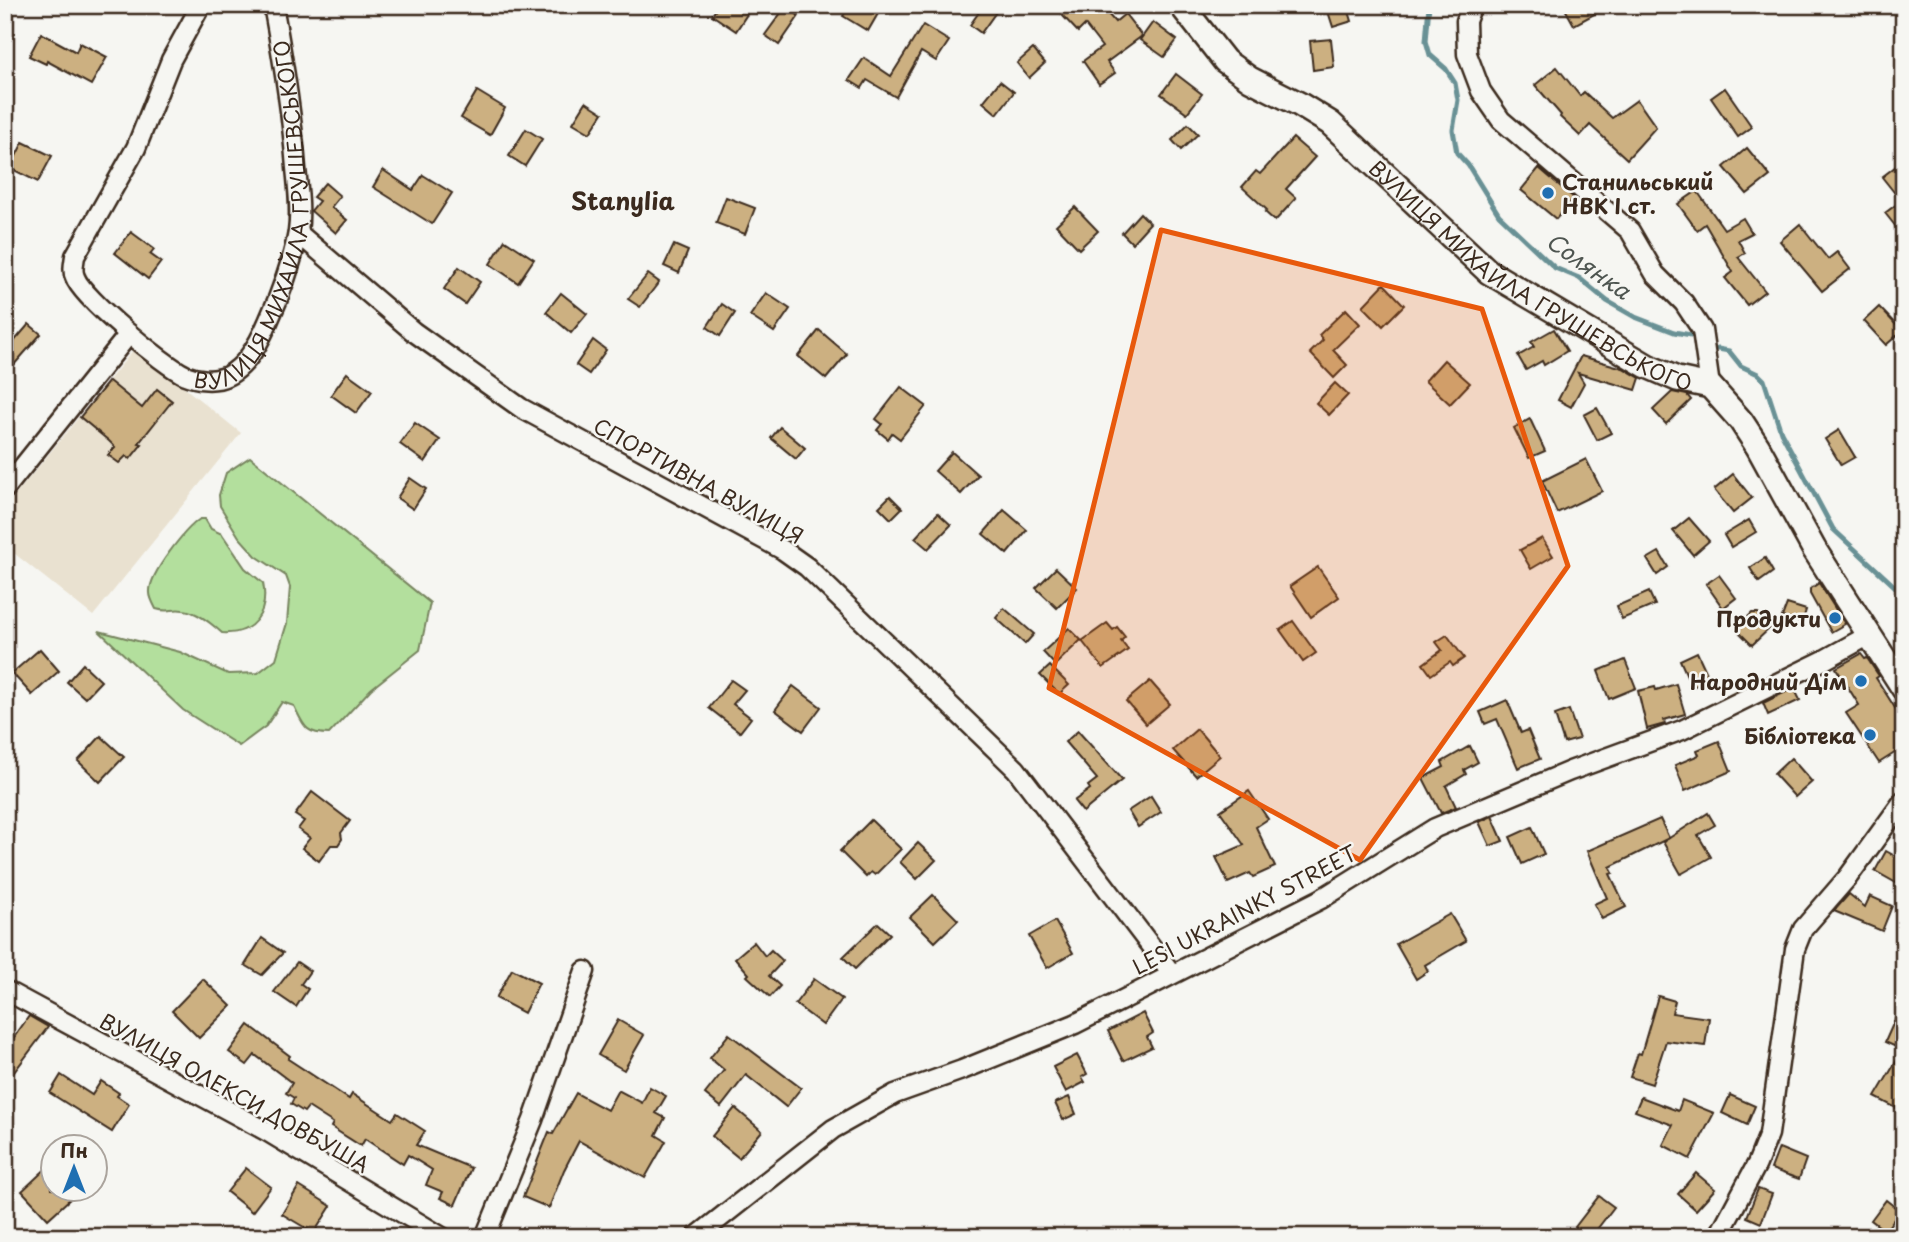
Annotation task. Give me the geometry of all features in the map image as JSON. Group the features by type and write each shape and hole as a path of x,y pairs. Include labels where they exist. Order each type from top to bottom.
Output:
{"street":[{"name":"ВУЛИЦЯ МИХАЙЛА ГРУШЕВСЬКОГО","path":"201,5 171,61 136,148 75,256 75,278 86,295 129,334 185,375 205,380 227,376 239,367 260,341 277,302 298,233 299,206 294,142 273,5"},
{"name":"ВУЛИЦЯ МИХАЙЛА ГРУШЕВСЬКОГО","path":"1181,5 1225,61 1250,79 1330,123 1489,272 1647,366 1677,379 1710,386 1741,421 1758,447 1814,549 1904,689"},
{"path":"1472,5 1466,21 1468,54 1481,91 1501,120 1630,231 1655,274 1684,303 1702,330 1710,386"},
{"name":"СПОРТИВНА ВУЛИЦЯ","path":"298,233 414,332 521,408 783,550 807,567 1016,769 1172,974"},
{"path":"5,489 129,334"},
{"name":"LESI UKRAINKY STREET","path":"696,1237 832,1129 866,1108 895,1094 1076,1024 1321,899 1435,828 1570,771 1682,730 1871,634"},
{"path":"1718,1237 1757,1164 1769,1134 1795,948 1803,929 1848,877 1904,800"},
{"path":"485,1237 533,1120 585,971"},
{"name":"ВУЛИЦЯ ОЛЕКСИ ДОВБУША","path":"5,990 268,1132 442,1237"}],"highlighted area":[{"path":"1161,230 1482,309 1568,566 1360,860 1049,688"}],"shaded area":[{"path":"135,348 241,433 93,616 5,546 5,508"}],"green space":[{"path":"250,457 430,603 420,650 371,689 329,734 306,728 294,706 282,702 266,726 239,746 183,710 99,631 180,652 228,674 258,673 276,659 287,623 290,587 286,576 256,556 239,537 220,506 219,495 226,473"},
{"path":"200,519 205,519 211,529 222,534 245,568 263,583 261,613 250,626 233,633 222,633 209,622 188,611 156,609 151,599 151,585 161,564"}],"building":[{"path":"719,5 753,5 736,31 712,15"},
{"path":"850,5 883,5 868,31 843,16"},
{"path":"984,5 1001,5 981,33 970,25"},
{"path":"1073,5 1100,5 1115,22 1125,14 1142,36 1107,62 1115,73 1099,84 1083,61 1102,47 1085,25 1078,32 1062,15"},
{"path":"1326,5 1347,5 1352,21 1333,27"},
{"path":"1563,5 1611,5 1574,25"},
{"path":"786,6 799,16 779,45 765,35"},
{"path":"1153,22 1177,40 1164,57 1140,40"},
{"path":"923,25 949,41 936,61 921,52 896,97 867,80 862,88 849,80 864,58 891,76"},
{"path":"41,33 76,52 80,43 107,57 91,85 47,61 46,64 29,56"},
{"path":"1331,39 1334,67 1313,70 1310,41"},
{"path":"1033,49 1045,63 1029,78 1017,63"},
{"path":"1557,67 1580,96 1584,92 1612,118 1637,100 1656,127 1627,159 1590,125 1580,136 1560,117 1535,85"},
{"path":"1176,74 1202,94 1187,113 1161,94"},
{"path":"1000,81 1014,92 997,114 983,102"},
{"path":"1725,88 1752,127 1738,137 1711,98"},
{"path":"477,91 505,108 490,135 461,118"},
{"path":"586,102 603,113 590,133 573,123"},
{"path":"1188,124 1198,134 1181,150 1172,140"},
{"path":"526,129 542,139 525,166 509,156"},
{"path":"1293,138 1315,157 1286,189 1296,198 1275,221 1242,187 1256,171 1260,174"},
{"path":"23,142 52,156 38,182 10,168"},
{"path":"1747,148 1770,176 1747,194 1724,167"},
{"path":"1904,160 1904,237 1885,213 1901,201 1882,177"},
{"name":"Станильський НВК І ст.","path":"1539,168 1574,198 1556,219 1521,190"},
{"path":"383,170 413,190 423,175 452,193 432,224 373,187"},
{"path":"325,183 340,196 331,207 347,220 336,233 311,211 319,201 313,197"},
{"path":"1697,191 1724,229 1743,218 1752,233 1738,240 1745,253 1738,257 1765,291 1747,305 1725,278 1733,272 1705,224 1697,230 1678,204"},
{"path":"726,197 755,208 745,234 716,223"},
{"path":"1075,207 1098,231 1079,249 1056,225"},
{"path":"1140,213 1150,223 1132,243 1122,233"},
{"path":"1800,224 1828,259 1837,252 1850,269 1822,291 1780,241"},
{"path":"131,232 154,249 150,254 161,262 148,279 115,253"},
{"path":"505,240 534,259 518,283 490,264"},
{"path":"674,245 688,251 679,273 664,266"},
{"path":"459,267 480,282 465,304 444,289"},
{"path":"648,274 659,282 640,307 628,299"},
{"path":"1384,284 1404,305 1383,326 1363,306"},
{"path":"561,293 587,314 571,333 546,312"},
{"path":"766,293 790,309 774,332 750,316"},
{"path":"722,304 735,313 720,336 707,327"},
{"path":"1879,307 1902,331 1886,345 1864,321"},
{"path":"1346,309 1360,324 1333,350 1347,365 1334,378 1310,353 1323,340 1319,335"},
{"path":"29,324 41,334 5,375 5,352"},
{"path":"1554,329 1567,351 1544,365 1542,361 1526,370 1518,356 1534,347 1531,342"},
{"path":"819,330 847,354 826,379 798,356"},
{"path":"593,340 606,350 589,374 576,365"},
{"path":"1581,356 1623,368 1640,378 1636,390 1578,373 1584,383 1571,407 1558,400"},
{"path":"1444,360 1470,383 1450,404 1425,381"},
{"path":"347,373 372,391 356,413 331,395"},
{"path":"109,381 142,408 157,389 172,401 130,459 126,456 119,463 108,455 115,447 80,417"},
{"path":"1335,383 1348,395 1329,415 1316,403"},
{"path":"901,387 926,406 900,439 892,433 888,439 877,430 882,424 876,419"},
{"path":"1672,392 1687,395 1691,400 1666,424 1653,410"},
{"path":"1597,408 1611,433 1597,440 1584,415"},
{"path":"1530,419 1545,451 1529,458 1514,428"},
{"path":"415,423 440,440 425,462 400,444"},
{"path":"780,427 805,448 796,459 771,438"},
{"path":"1839,430 1855,457 1841,465 1825,439"},
{"path":"952,452 978,475 961,494 935,471"},
{"path":"1586,459 1602,491 1557,513 1542,481"},
{"path":"1733,474 1752,498 1733,513 1714,490"},
{"path":"410,478 426,489 413,509 397,498"},
{"path":"890,496 902,508 891,519 879,507"},
{"path":"1004,510 1027,530 1007,554 983,534"},
{"path":"938,513 951,525 928,549 915,538"},
{"path":"1689,518 1709,541 1693,555 1673,531"},
{"path":"1749,520 1756,532 1731,547 1724,535"},
{"path":"1542,538 1553,556 1531,569 1520,550"},
{"path":"1659,552 1668,567 1657,575 1647,559"},
{"path":"1765,558 1773,572 1759,582 1750,568"},
{"path":"1318,567 1339,597 1311,617 1290,586"},
{"path":"1056,568 1077,588 1057,608 1036,588"},
{"path":"1719,575 1736,598 1723,608 1706,584"},
{"path":"1819,583 1845,624 1831,632 1810,594 1810,589"},
{"path":"1649,592 1655,605 1622,619 1617,606"},
{"path":"1787,604 1806,610 1802,623 1782,617"},
{"path":"1004,608 1034,634 1025,644 996,618"},
{"path":"1752,613 1758,613 1771,627 1752,645 1736,629"},
{"path":"1293,621 1316,653 1303,662 1280,630"},
{"path":"1107,623 1113,630 1117,627 1125,637 1121,641 1128,650 1103,668 1082,641"},
{"path":"1069,628 1081,640 1055,665 1043,652"},
{"path":"1447,635 1464,658 1453,666 1450,662 1431,675 1423,664 1442,650 1436,642"},
{"path":"40,649 59,671 32,695 12,673"},
{"path":"1697,652 1710,680 1692,687 1680,660"},
{"path":"1861,654 1867,658 1879,676 1876,678 1904,722 1904,747 1879,763 1846,713 1859,705 1836,668"},
{"path":"1625,660 1636,688 1609,699 1598,671"},
{"path":"83,664 101,681 85,698 67,682"},
{"path":"1050,666 1069,685 1059,694 1040,675"},
{"path":"731,680 745,690 733,704 751,718 740,732 709,708"},
{"path":"1150,681 1170,704 1146,724 1126,701"},
{"path":"1676,684 1685,714 1664,720 1665,724 1647,729 1638,691 1655,687 1656,690"},
{"path":"793,686 821,707 803,731 775,710"},
{"path":"1794,688 1800,700 1768,715 1763,703"},
{"path":"1507,700 1521,733 1528,730 1540,759 1518,768 1497,719 1485,724 1480,712"},
{"path":"1569,710 1579,739 1564,743 1555,715"},
{"path":"1197,729 1220,756 1196,776 1173,750"},
{"path":"1078,731 1122,780 1083,812 1074,801 1090,789 1088,786 1097,779 1065,742"},
{"path":"101,736 124,757 100,782 78,761"},
{"path":"1719,741 1731,771 1685,791 1675,765 1699,755 1697,750"},
{"path":"1470,746 1478,762 1464,770 1466,774 1446,786 1456,807 1441,813 1423,778 1444,767 1442,762"},
{"path":"1791,758 1812,782 1795,797 1774,774"},
{"path":"1249,791 1268,819 1256,827 1275,867 1253,877 1250,873 1228,883 1216,857 1244,845 1220,811"},
{"path":"312,792 350,821 341,833 342,839 338,845 331,845 319,861 302,848 310,838 298,829 304,821 295,815"},
{"path":"1151,796 1161,812 1138,827 1128,811"},
{"path":"1708,813 1715,825 1698,835 1711,857 1681,874 1663,842"},
{"path":"1492,816 1503,841 1490,846 1479,822"},
{"path":"1660,819 1669,838 1610,867 1613,873 1610,874 1626,907 1602,919 1594,904 1607,898 1587,851"},
{"path":"871,820 901,849 875,875 871,872 866,877 840,851"},
{"path":"1532,827 1544,854 1522,864 1510,837"},
{"path":"918,843 936,860 917,879 900,862"},
{"path":"1886,851 1904,861 1904,875 1898,884 1875,871"},
{"path":"1849,894 1865,907 1870,896 1892,906 1882,931 1834,911"},
{"path":"933,895 958,920 935,942 910,917"},
{"path":"1450,914 1466,941 1425,965 1428,971 1416,979 1396,944"},
{"path":"1055,921 1073,953 1047,968 1029,936"},
{"path":"878,923 890,934 855,969 843,957"},
{"path":"262,938 283,953 262,975 245,965"},
{"path":"754,942 765,956 771,950 783,961 769,976 780,986 770,997 747,976 749,974 735,958"},
{"path":"297,962 310,971 301,984 308,989 296,1007 274,992"},
{"path":"512,969 539,983 524,1013 496,998"},
{"path":"203,979 231,1006 199,1038 172,1011"},
{"path":"814,979 842,999 823,1025 795,1004"},
{"path":"1658,996 1675,1001 1672,1013 1709,1018 1705,1046 1666,1041 1652,1084 1630,1077 1638,1053 1641,1054"},
{"path":"1904,999 1904,1099 1898,1109 1875,1097 1903,1050 1885,1042"},
{"path":"1143,1013 1153,1033 1147,1037 1152,1047 1123,1061 1108,1031"},
{"path":"29,1016 48,1027 5,1084 5,1050"},
{"path":"618,1020 644,1035 624,1070 598,1055"},
{"path":"249,1025 290,1056 288,1059 349,1099 352,1094 392,1120 397,1113 425,1131 416,1145 471,1168 455,1205 440,1198 443,1192 426,1185 432,1170 408,1155 403,1164 365,1139 361,1146 331,1127 333,1123 308,1107 304,1112 291,1104 294,1098 286,1093 292,1083 255,1055 247,1065 229,1052"},
{"path":"729,1034 801,1088 786,1107 746,1075 721,1107 705,1094 724,1070 710,1058"},
{"path":"1077,1055 1087,1074 1082,1077 1085,1082 1066,1092 1053,1067"},
{"path":"61,1075 92,1095 101,1081 119,1093 117,1096 129,1104 112,1132 50,1093"},
{"path":"650,1087 666,1096 656,1113 665,1118 656,1135 666,1141 645,1178 579,1141 549,1208 523,1197 549,1132 553,1134 576,1093 607,1110 618,1090 642,1103"},
{"path":"1730,1095 1755,1106 1747,1125 1722,1113"},
{"path":"1069,1097 1076,1114 1063,1120 1055,1103"},
{"path":"1641,1097 1678,1111 1682,1100 1714,1113 1690,1159 1663,1145 1673,1125 1635,1111"},
{"path":"735,1108 762,1131 739,1158 712,1136"},
{"path":"1779,1148 1806,1159 1799,1179 1771,1169"},
{"path":"246,1168 271,1187 252,1212 227,1192"},
{"path":"1696,1173 1715,1189 1696,1210 1678,1194"},
{"path":"38,1176 38,1204 64,1204 48,1219 22,1191"},
{"path":"299,1186 331,1206 314,1233 282,1214"},
{"path":"1758,1189 1772,1194 1761,1223 1747,1217"},
{"path":"1599,1196 1614,1207 1591,1237 1588,1237 1575,1227"},
{"path":"1886,1200 1900,1211 1885,1231 1871,1220"}],"waterway":[{"name":"Солянка","path":"1429,5 1426,41 1430,55 1446,69 1455,83 1458,100 1453,130 1457,153 1468,165 1499,215 1555,268 1579,278 1607,301 1635,317 1674,332 1691,335"},
{"name":"Солянка","path":"1718,349 1729,351 1741,366 1764,380 1781,432 1833,529 1904,595"}],"place":[{"name":"Станильський НВК І ст.","path":"1548,193"},
{"name":"Продукти","path":"1835,618"},
{"name":"Народний Дім","path":"1861,681"},
{"name":"Бібліотека","path":"1870,735"}],"district":[{"name":"Stanylia","path":"623,200"}]}
